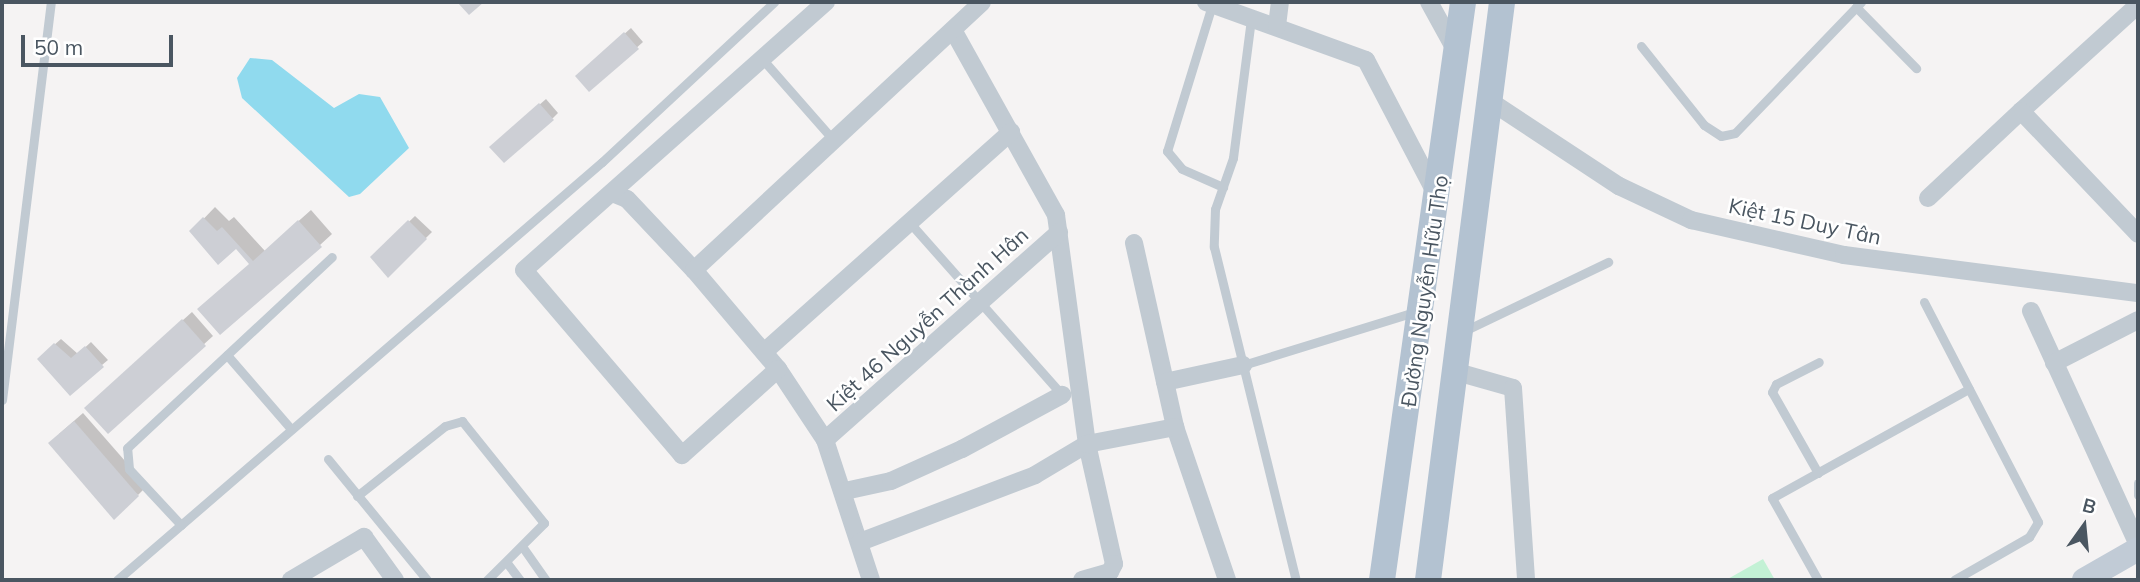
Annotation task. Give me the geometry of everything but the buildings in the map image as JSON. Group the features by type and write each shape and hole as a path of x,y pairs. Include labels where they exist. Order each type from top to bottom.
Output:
{"main road":[{"name":"Đường Nguyễn Hữu Thọ","path":"1382,580 1423,310 1463,2"},
{"name":"Đường Nguyễn Hữu Thọ","path":"1428,580 1493,103 1502,2"},
{"path":"2084,580 2138,547"}],"street":[{"path":"778,369 682,455 523,276 525,265 764,61 826,2"},
{"path":"694,270 830,136 982,2"},
{"path":"1278,26 1280,2"},
{"path":"1429,2 1457,54"},
{"path":"1209,3 1366,60 1438,197"},
{"path":"1928,198 2138,5"},
{"path":"953,30 1010,132 1059,232 1087,444 1114,564 1110,572 1082,580"},
{"name":"Kiệt 15 Duy Tân","path":"1493,103 1619,186 1691,220 1844,255 2138,293"},
{"path":"2021,111 2138,234"},
{"path":"764,352 1010,132"},
{"path":"612,193 627,199 694,270 778,369 825,440 845,491 871,580"},
{"name":"Kiệt 46 Nguyễn Thành Hân","path":"825,440 980,306 1059,232"},
{"path":"1134,243 1175,427 1227,580"},
{"path":"2031,311 2138,547"},
{"path":"2054,363 2138,320"},
{"path":"1165,382 1243,365"},
{"path":"1457,372 1513,388 1525,580"},
{"path":"845,491 915,470 1062,395"},
{"path":"860,542 1035,475 1087,444 1175,427"},
{"path":"291,580 364,537 395,580"}],"lane":[{"path":"2,400 51,2"},
{"path":"117,580 602,162 774,2"},
{"path":"1209,3 1167,151 1182,169 1223,187"},
{"path":"1641,46 1704,125 1721,136 1735,133 1859,4 1916,68"},
{"path":"1251,19 1233,158 1214,209 1214,247 1296,580"},
{"path":"764,61 830,136"},
{"path":"910,223 980,306 1062,395"},
{"path":"181,525 129,469 127,448 332,257"},
{"path":"1462,332 1608,262"},
{"path":"1924,302 2038,522 2029,537 1954,580"},
{"path":"1243,365 1423,310"},
{"path":"227,355 291,429"},
{"path":"1818,473 1772,392 1776,384 1819,362"},
{"path":"1818,580 1772,498 1969,389"},
{"path":"357,496 445,426 462,421 541,515 544,530 487,580"},
{"path":"328,459 426,580"},
{"path":"2138,483 2138,495"},
{"path":"524,549 545,580"},
{"path":"507,563 520,580"}],"green space":[{"path":"1763,559 1775,580 1726,580"}],"water":[{"path":"250,58 272,60 334,108 359,94 380,97 409,148 360,194 349,197 242,98 237,78"}]}
